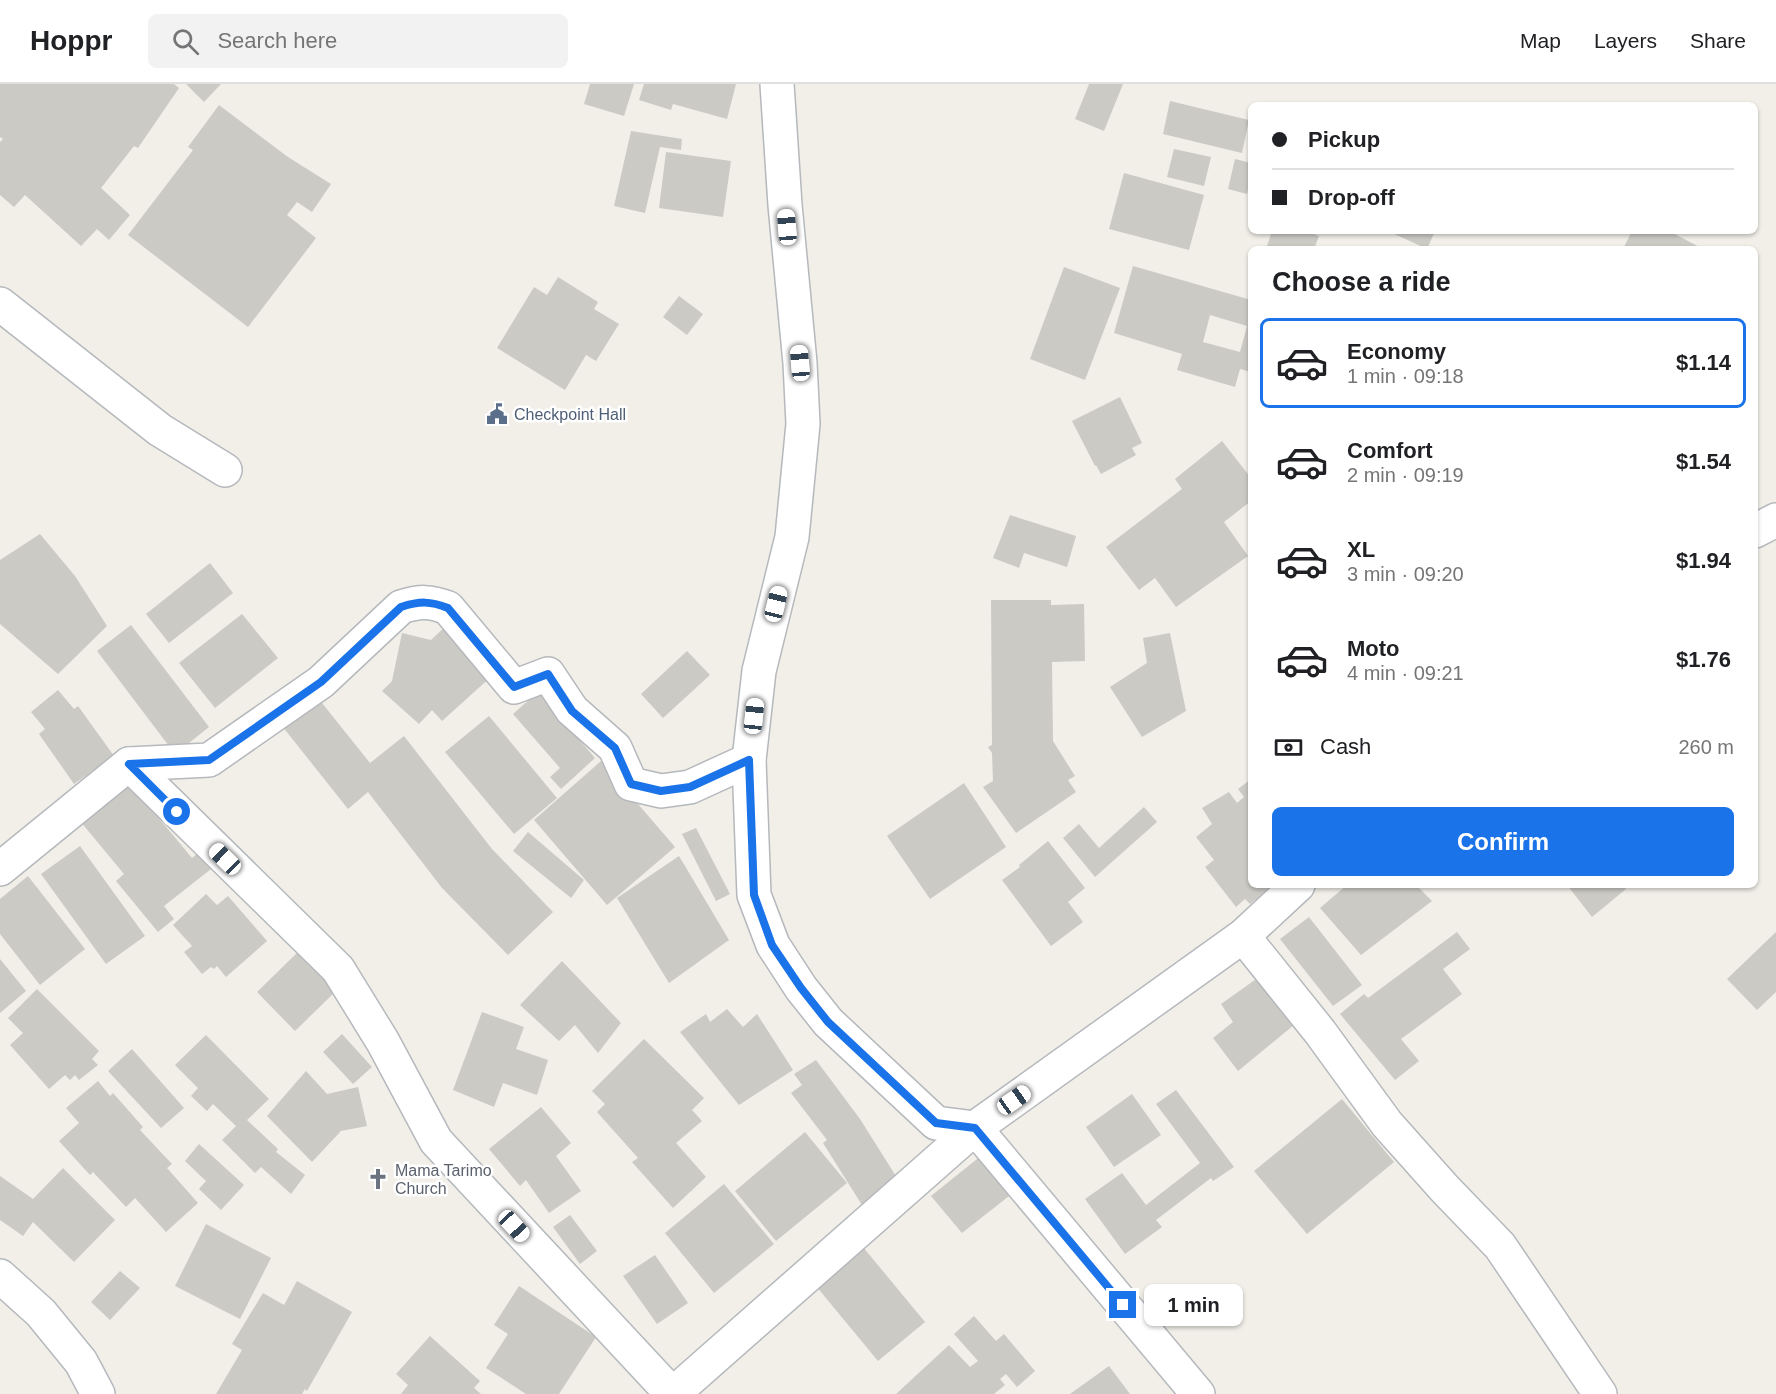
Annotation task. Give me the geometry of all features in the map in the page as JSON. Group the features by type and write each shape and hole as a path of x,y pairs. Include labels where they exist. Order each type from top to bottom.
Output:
{"street":[{"path":"777,84 803,424 792,537 759,671 749,760 754,895 772,945 801,988 828,1022 936,1123 975,1128 1198,1394"},
{"path":"0,304 160,430 225,470"},
{"path":"1758,529 1776,520"},
{"path":"0,869 129,764 209,760 321,682 401,607 414,603 434,602 448,608 514,687 548,674 572,711 615,748 631,784 661,791 690,787 749,760"},
{"path":"129,764 338,969 383,1042 436,1142 672,1394 975,1128 1243,936 1295,888"},
{"path":"1243,936 1320,1032 1388,1124 1445,1189 1500,1246 1600,1394"},
{"path":"0,1276 41,1313 81,1362 98,1394"}],"building":[{"path":"0,84 174,84 179,88 138,148 134,146 101,188 130,215 109,240 97,229 81,246 25,195 14,207 0,195 0,142 3,139 0,137"},
{"path":"186,84 221,84 204,102"},
{"path":"590,84 634,84 624,116 584,104"},
{"path":"644,84 736,84 727,119 673,104 671,110 639,100"},
{"path":"1089,84 1123,84 1104,131 1075,119"},
{"path":"1170,101 1248,120 1242,153 1163,134"},
{"path":"219,105 288,157 331,184 312,212 297,202 287,215 316,238 248,327 128,235 193,150 188,147"},
{"path":"631,131 682,139 681,150 660,147 645,213 614,206"},
{"path":"1174,149 1211,157 1204,186 1167,177"},
{"path":"666,152 731,161 723,217 659,208"},
{"path":"1235,159 1248,162 1247,194 1228,189"},
{"path":"1124,173 1204,195 1189,250 1109,229"},
{"path":"1271,234 1319,236 1315,246 1267,246"},
{"path":"1394,234 1434,234 1428,246 1420,246"},
{"path":"1630,234 1675,234 1697,246 1624,246"},
{"path":"1133,266 1248,299 1248,371 1240,369 1235,387 1177,370 1182,354 1114,333","holes":["1210,315 1247,326 1240,352 1203,342"]},
{"path":"1064,267 1120,288 1085,380 1030,359"},
{"path":"558,277 598,302 594,309 619,324 596,361 586,355 565,390 497,348 534,287 547,295"},
{"path":"679,296 703,314 687,335 663,317"},
{"path":"1120,397 1142,443 1132,448 1136,455 1101,474 1072,421"},
{"path":"1222,441 1248,474 1248,503 1224,522 1248,556 1176,607 1155,578 1139,590 1106,547 1182,489 1175,479"},
{"path":"1010,515 1076,536 1067,567 1024,553 1019,568 993,558"},
{"path":"40,534 75,576 107,626 58,674 0,624 0,560"},
{"path":"210,563 233,593 169,643 146,614"},
{"path":"991,600 1051,600 1051,605 1084,604 1085,661 1052,662 1053,741 1075,776 1068,780 1076,792 1016,833 983,787 993,781 992,753 988,747 992,745"},
{"path":"242,614 278,658 215,708 179,663"},
{"path":"448,624 493,675 442,721 432,710 419,724 382,691 392,681 402,633 431,640"},
{"path":"131,625 209,727 175,754 97,651"},
{"path":"1170,633 1186,711 1142,737 1110,687 1147,663 1143,638"},
{"path":"687,651 710,675 663,718 641,694"},
{"path":"58,690 74,709 78,706 114,756 74,784 39,734 45,729 31,712"},
{"path":"538,692 595,758 561,789 550,777 560,768 513,714"},
{"path":"318,698 370,763 404,736 492,849 553,912 508,955 442,888 368,792 348,809 282,726"},
{"path":"489,716 557,798 514,834 445,752"},
{"path":"601,761 675,847 607,905 534,820"},
{"path":"123,775 192,858 198,853 211,869 164,906 174,919 158,932 116,881 124,874 75,815"},
{"path":"1248,781 1248,888 1270,888 1250,904 1245,899 1236,907 1205,867 1214,860 1196,837 1212,824 1202,808 1229,792 1237,803 1244,797 1238,789"},
{"path":"964,783 1006,847 930,899 887,836"},
{"path":"1144,807 1157,822 1095,877 1063,838 1079,824 1099,848"},
{"path":"696,828 730,894 716,901 682,834"},
{"path":"528,832 584,880 571,898 513,851"},
{"path":"1048,841 1085,888 1068,902 1083,922 1051,946 1002,880"},
{"path":"80,846 145,936 106,964 41,874"},
{"path":"679,856 729,940 669,983 617,898"},
{"path":"28,876 85,949 40,985 0,934 0,899"},
{"path":"1343,888 1419,888 1432,901 1361,955 1320,908"},
{"path":"1569,888 1625,888 1626,889 1592,917"},
{"path":"206,894 217,905 228,896 267,941 226,977 217,966 214,969 211,967 202,974 184,952 192,946 173,925"},
{"path":"1309,917 1362,985 1333,1006 1280,939"},
{"path":"1457,932 1470,949 1443,969 1462,994 1401,1039 1419,1061 1395,1080 1340,1014 1364,994 1368,998"},
{"path":"1776,932 1776,992 1757,1010 1727,979"},
{"path":"299,951 337,990 295,1031 257,992"},
{"path":"0,959 26,991 0,1013"},
{"path":"562,961 621,1023 598,1053 575,1025 559,1041 520,1005"},
{"path":"1266,972 1300,1020 1238,1071 1213,1038 1233,1022 1221,1004"},
{"path":"37,989 99,1051 92,1059 98,1065 79,1080 75,1075 70,1080 65,1075 49,1089 10,1045 23,1033 8,1018"},
{"path":"727,1009 743,1027 757,1014 793,1070 739,1105 680,1032 706,1014 710,1022"},
{"path":"482,1012 524,1027 516,1049 548,1060 537,1095 503,1083 494,1107 453,1090"},
{"path":"342,1034 372,1067 353,1084 323,1052"},
{"path":"206,1035 269,1099 247,1120 278,1149 276,1152 305,1175 291,1194 261,1167 255,1173 222,1140 236,1126 213,1104 207,1111 191,1096 198,1088 175,1065"},
{"path":"644,1039 704,1098 692,1110 702,1121 676,1143 706,1177 673,1208 632,1162 638,1158 597,1112 605,1104 592,1091"},
{"path":"132,1049 184,1108 161,1128 108,1071"},
{"path":"816,1060 860,1119 899,1181 862,1205 823,1143 827,1140 791,1093 802,1085 794,1074"},
{"path":"306,1071 327,1094 358,1087 367,1126 341,1131 312,1162 267,1116"},
{"path":"98,1081 110,1096 113,1093 143,1127 140,1130 172,1164 167,1168 198,1203 166,1232 135,1198 126,1207 93,1172 90,1175 59,1141 79,1123 66,1108"},
{"path":"1176,1090 1234,1167 1213,1181 1211,1178 1156,1220 1162,1227 1125,1254 1085,1199 1122,1173 1146,1205 1200,1163 1156,1104"},
{"path":"1132,1094 1161,1135 1114,1167 1086,1127"},
{"path":"1342,1099 1394,1162 1307,1234 1254,1171"},
{"path":"541,1107 571,1143 556,1156 581,1191 549,1213 526,1180 520,1186 489,1149"},
{"path":"805,1132 847,1183 776,1241 735,1191"},
{"path":"199,1144 244,1185 221,1210 199,1189 206,1181 185,1161"},
{"path":"987,1151 1018,1189 962,1233 931,1196"},
{"path":"63,1168 115,1220 74,1262 33,1222 23,1236 0,1220 0,1176 33,1199"},
{"path":"724,1184 774,1244 714,1293 665,1233"},
{"path":"570,1215 597,1251 580,1264 553,1227"},
{"path":"206,1224 271,1258 240,1319 175,1286"},
{"path":"858,1241 925,1322 878,1361 811,1280"},
{"path":"655,1255 688,1303 657,1324 623,1276"},
{"path":"120,1271 140,1288 110,1320 91,1302"},
{"path":"297,1281 352,1312 307,1391 305,1389 302,1394 216,1394 242,1350 232,1344 263,1293 284,1305"},
{"path":"519,1286 596,1337 559,1394 526,1394 486,1368 508,1334 494,1325"},
{"path":"974,1316 996,1341 1004,1334 1035,1371 1017,1387 1006,1374 1000,1379 1005,1385 994,1394 896,1394 949,1345 970,1367 978,1361 954,1334"},
{"path":"430,1336 480,1381 474,1388 481,1394 401,1394 408,1385 396,1374"},
{"path":"1109,1366 1130,1394 1070,1394"}],"place":[{"name":"Checkpoint Hall","path":"497,414"},
{"name":"Mama Tarimo Church","path":"378,1179"}],"route":[{"path":"177,812 129,764 209,760 321,682 401,607 414,603 434,602 448,608 514,687 548,674 572,711 615,748 631,784 661,791 690,787 749,760 754,895 772,945 801,988 828,1022 936,1123 975,1128 1123,1305"}]}
